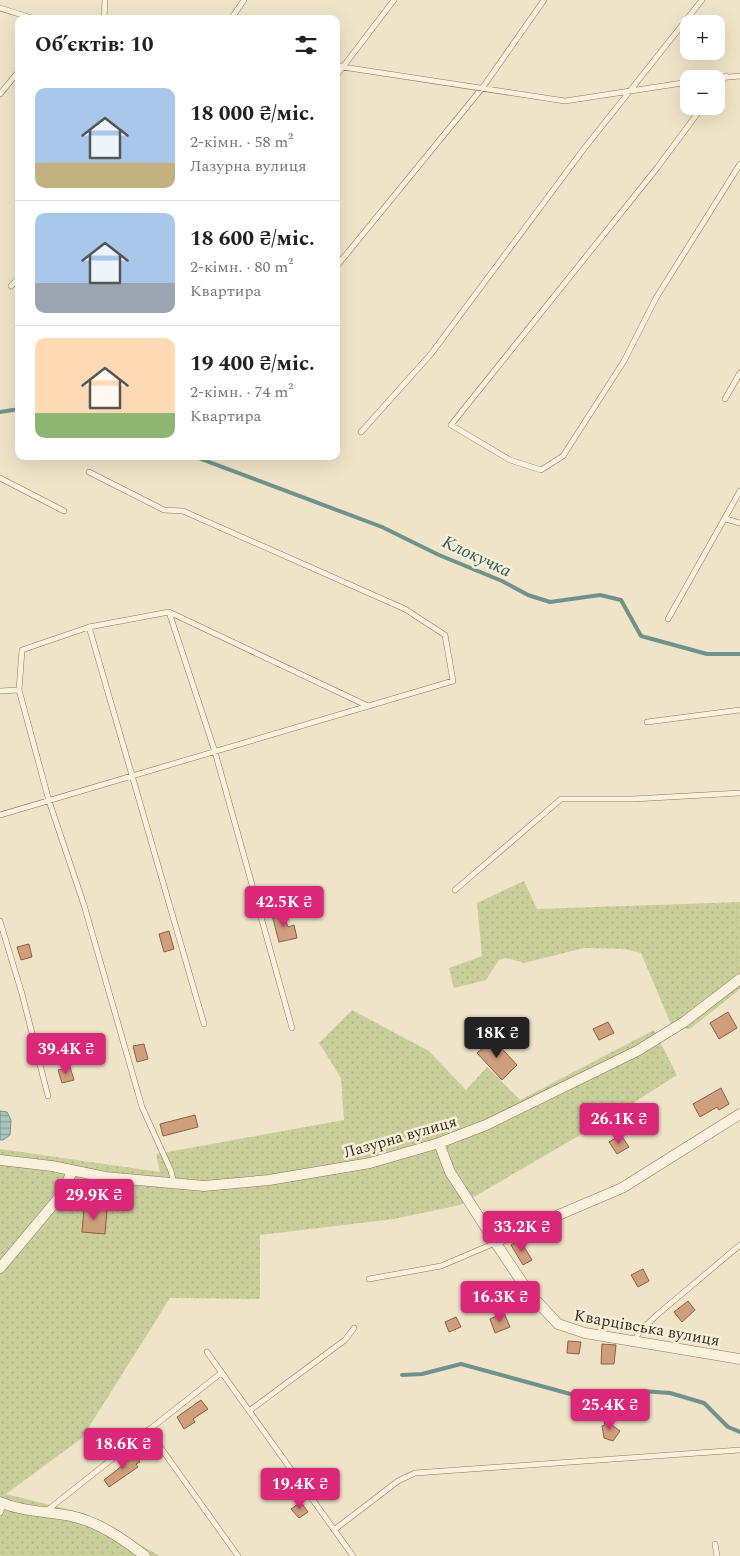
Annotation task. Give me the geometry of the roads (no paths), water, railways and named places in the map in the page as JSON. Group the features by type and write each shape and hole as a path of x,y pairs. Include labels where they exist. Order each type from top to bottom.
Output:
{"street":[{"name":"Лазурна вулиця","path":"0,1160 174,1184 204,1186 243,1183 333,1170 390,1158 439,1143 486,1125 648,1045 698,1012 740,980"},
{"path":"496,1242 633,1182 740,1114"},
{"name":"Кварцівська вулиця","path":"439,1143 450,1172 530,1294 558,1324 573,1331 740,1359"},
{"path":"0,1268 62,1194 72,1171"},
{"path":"1,1506 73,1516 90,1522 116,1536 145,1556"}],"lane":[{"path":"104,15 105,0"},
{"path":"233,15 244,0"},
{"path":"340,71 394,0"},
{"path":"340,263 483,87 544,0"},
{"path":"361,432 430,354 583,150 702,0"},
{"path":"0,8 22,15"},
{"path":"340,67 565,101 680,84"},
{"path":"0,94 15,76"},
{"path":"726,76 740,76"},
{"path":"696,115 657,168 451,425 510,460 541,470 563,456 624,361 656,298 740,164"},
{"path":"11,286 15,281"},
{"path":"725,399 740,372"},
{"path":"0,815 453,681 445,636 405,609 183,511 164,510 89,472"},
{"path":"0,478 64,510"},
{"path":"668,619 726,519 740,491"},
{"path":"726,519 740,524"},
{"path":"174,1184 171,1171 142,1107 84,905 49,801 19,690 22,650 89,627 169,612 368,706"},
{"path":"169,612 215,752 292,1028"},
{"path":"89,627 134,776 204,1024"},
{"path":"0,691 19,690"},
{"path":"647,722 740,710"},
{"path":"455,890 561,799 633,799 740,793"},
{"path":"0,921 48,1096"},
{"path":"369,1279 441,1266 496,1242"},
{"path":"634,1342 640,1331 658,1314 740,1245"},
{"path":"249,1411 345,1340 354,1328"},
{"path":"207,1352 353,1556"},
{"path":"45,1512 220,1372"},
{"path":"148,1430 238,1556"},
{"path":"334,1530 398,1481 415,1474 740,1450"},
{"path":"715,1544 717,1556"}],"water":[{"path":"0,1111 7,1112 11,1120 10,1135 3,1140 0,1140"}],"waterway":[{"name":"Клокучка","path":"0,412 15,410"},
{"name":"Клокучка","path":"204,460 382,527 439,555 502,581 528,595 550,602 600,595 621,600 641,636 707,654 740,654"},
{"path":"402,1375 422,1374 461,1364 574,1395 642,1391 670,1393 704,1403 728,1427 740,1432"}]}
